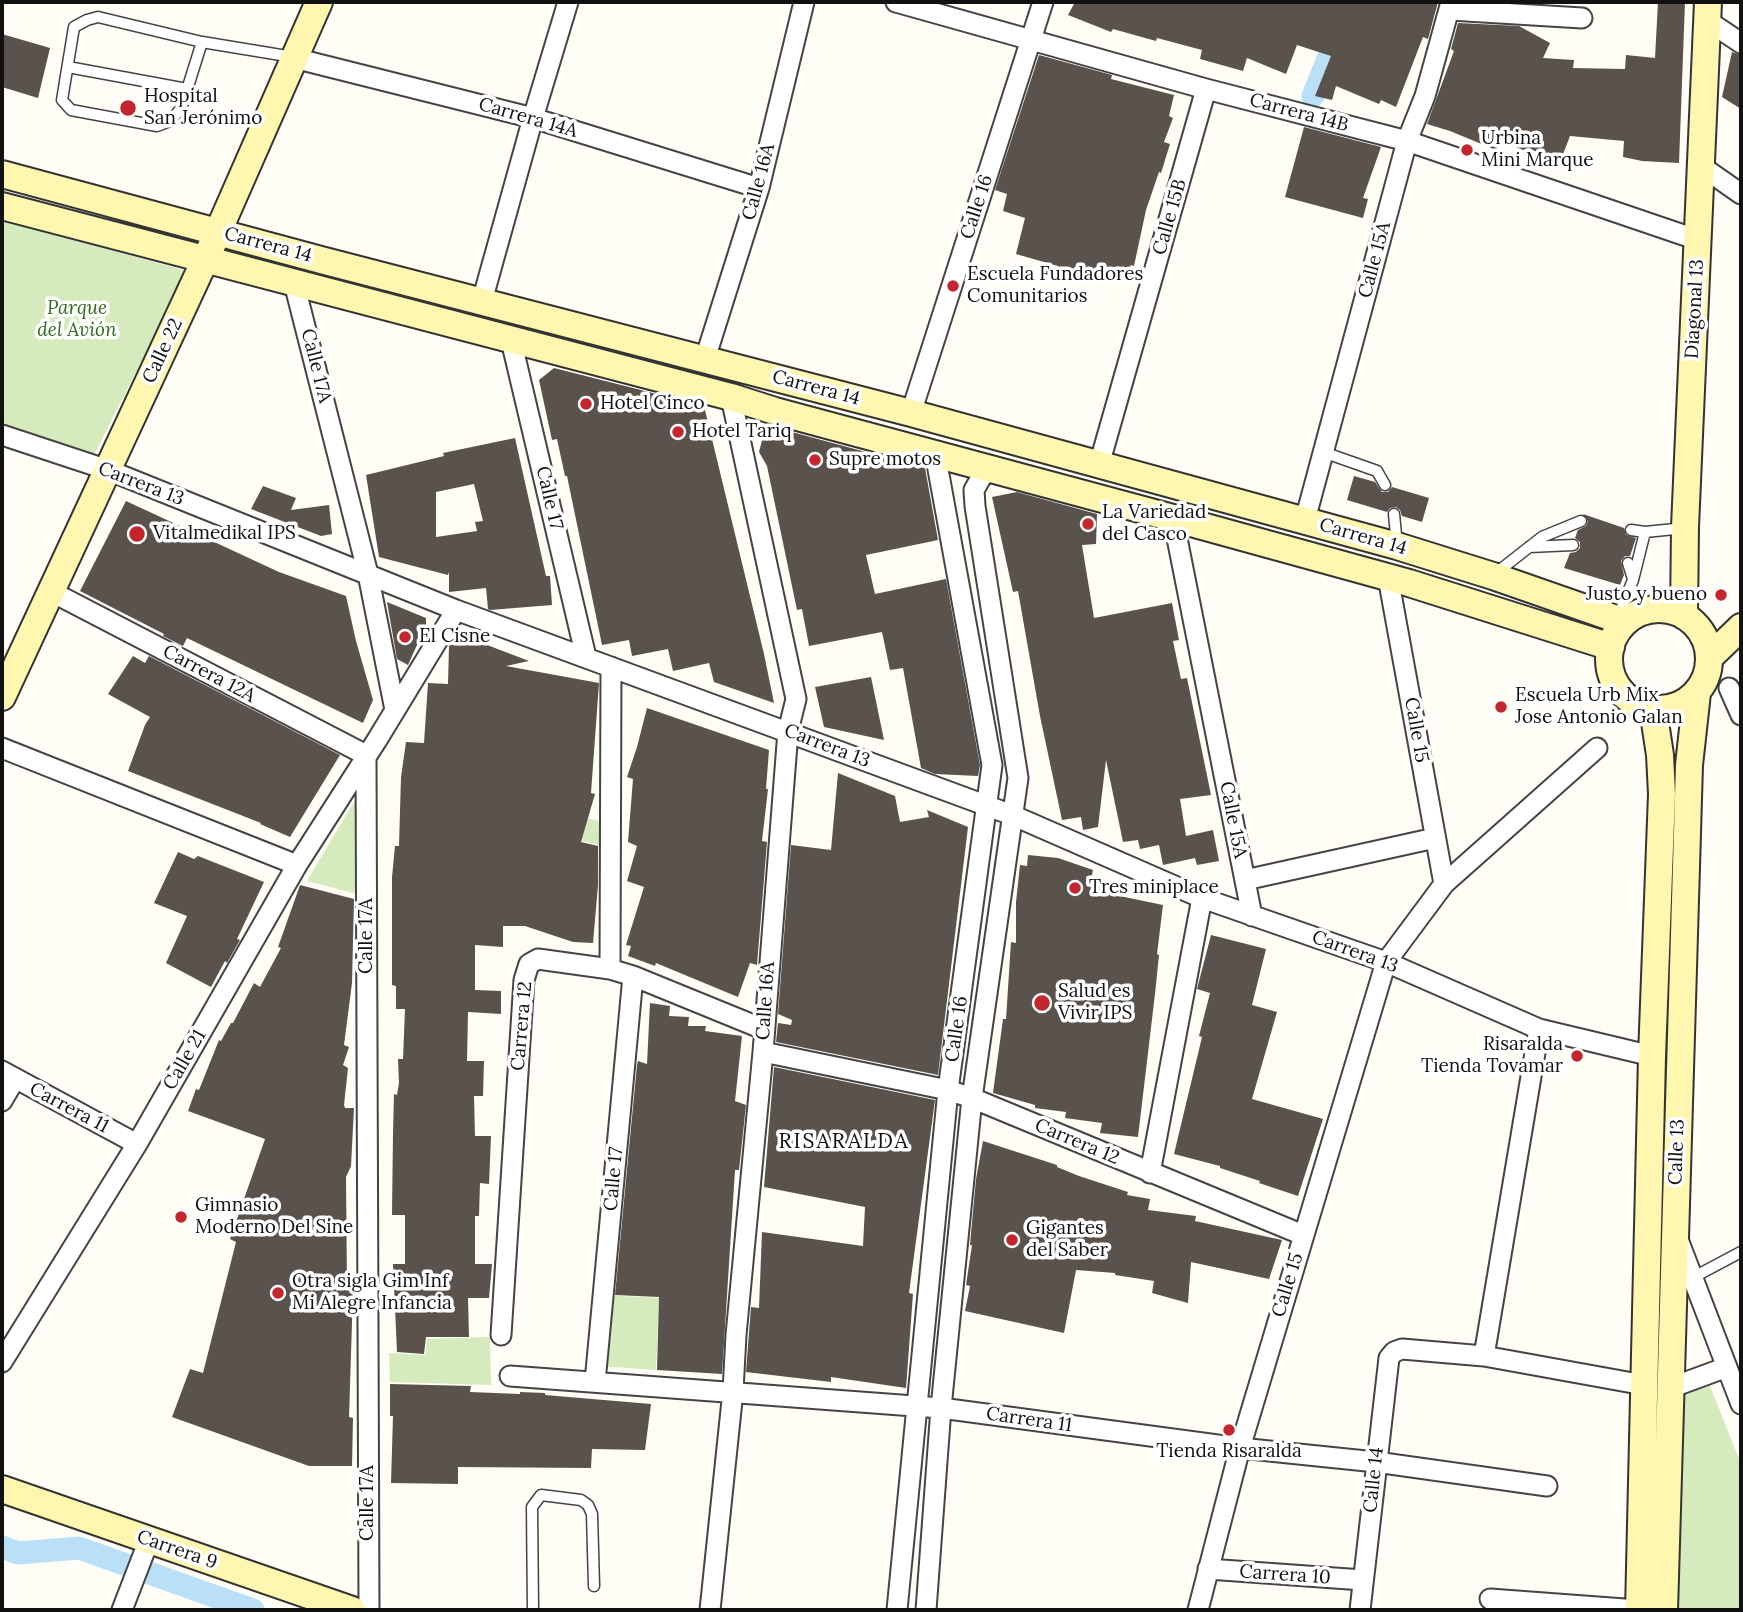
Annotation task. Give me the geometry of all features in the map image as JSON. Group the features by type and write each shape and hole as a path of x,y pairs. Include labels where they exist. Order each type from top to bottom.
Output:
{"main road":[{"name":"Calle 22","path":"2,697 218,232 319,2"},
{"name":"Diagonal 13","path":"1699,636 1685,527 1708,11"},
{"name":"Carrera 14","path":"2,174 911,413 1305,520 1493,576 1621,621"},
{"name":"Carrera 14","path":"2,205 995,469 1388,577 1611,647"},
{"path":"1654,609 1670,610 1699,636 1708,670 1697,693 1672,708 1653,709 1638,705 1627,698 1618,687 1609,661 1611,647 1621,621 1654,609"},
{"path":"1699,636 1741,616"},
{"path":"1699,636 1741,627"},
{"name":"Calle 13","path":"1638,1610 1657,1386 1674,1229 1689,765 1697,693"},
{"name":"Calle 13","path":"1653,709 1660,755 1662,794 1652,1056 1657,1386 1664,1610"},
{"name":"Carrera 9","path":"2,1489 143,1556 352,1609"}],"street":[{"path":"482,301 533,118 569,2"},
{"name":"Calle 16A","path":"705,359 759,188 804,2"},
{"name":"Carrera 14B","path":"896,2 1206,89 1407,141 1698,240"},
{"name":"Calle 16","path":"911,413 1043,2"},
{"path":"1450,6 1582,18"},
{"name":"Calle 15A","path":"1305,520 1407,141 1425,96 1450,6"},
{"path":"1708,11 1741,43"},
{"name":"Carrera 14A","path":"294,58 533,118 759,188"},
{"name":"Calle 15B","path":"1099,465 1206,89"},
{"path":"1701,166 1741,194"},
{"name":"Calle 17A","path":"295,283 368,574 395,710"},
{"name":"Calle 17","path":"511,340 586,657"},
{"name":"Calle 16A","path":"710,1610 733,1391 788,731 796,699 731,397"},
{"name":"Carrera 13","path":"2,435 108,470 456,610 1012,815 1202,898 1386,962 1539,1028 1652,1056"},
{"name":"Calle 16","path":"897,1610 948,1090 992,765 935,453"},
{"name":"Calle 16","path":"926,1610 941,1408 972,1098 1018,778 975,506 974,489 982,476 995,469"},
{"name":"Calle 15A","path":"1173,518 1252,916"},
{"name":"Calle 15","path":"1388,577 1444,884"},
{"name":"Carrera 12A","path":"52,592 366,755"},
{"path":"366,755 456,610"},
{"path":"610,969 611,667"},
{"path":"1729,688 1741,715"},
{"path":"2,748 297,865"},
{"name":"Calle 15","path":"1198,1610 1240,1448 1386,962 1444,884 1597,748"},
{"name":"Calle 17A","path":"352,1609 366,755"},
{"name":"Calle 21","path":"2,1362 137,1144 297,865 366,755"},
{"path":"1245,880 1435,838"},
{"path":"1150,1173 1202,898"},
{"name":"Carrera 12","path":"501,1335 524,981 529,964 538,959 610,969 763,1029"},
{"name":"Calle 17","path":"595,1382 633,976"},
{"path":"1539,1028 1483,1356 1657,1386 1727,1367"},
{"name":"Carrera 12","path":"763,1052 948,1090 972,1098 1303,1235"},
{"path":"2,1101 8,1075"},
{"name":"Carrera 11","path":"8,1075 137,1144"},
{"path":"1674,1229 1741,1404"},
{"name":"Calle 14","path":"1360,1610 1389,1358 1402,1349 1483,1356"},
{"name":"Carrera 11","path":"510,1376 917,1405 1547,1486"},
{"path":"122,1610 143,1556"},
{"name":"Carrera 10","path":"1208,1569 1363,1580"},
{"path":"1490,1599 1638,1610"}],"lane":[{"path":"202,42 181,109 170,121 157,126 71,110 62,100 74,27 98,18 202,42 294,58"},
{"path":"68,67 187,89"},
{"path":"1323,452 1377,471 1385,485"},
{"path":"1394,514 1397,546"},
{"path":"1493,576 1542,537 1581,521"},
{"path":"1631,530 1645,532 1685,527"},
{"path":"1621,621 1645,532"},
{"path":"1528,547 1573,545"},
{"path":"1628,563 1633,580"},
{"path":"1692,1278 1741,1252"},
{"path":"533,1610 532,1507 541,1495 581,1500 588,1505 592,1514 594,1586"}],"green space":[{"name":"Parque del Avión","path":"2,220 187,271 91,461 2,427"},
{"path":"508,798 603,822 603,846 506,823"},
{"path":"355,800 357,894 307,881"},
{"path":"605,1295 659,1298 656,1370 599,1366"},
{"path":"490,1337 491,1385 390,1382 389,1353 425,1355 427,1339"},
{"path":"1710,1386 1741,1464 1741,1610 1666,1610 1679,1389"}],"building":[{"path":"1075,2 1438,2 1428,39 1423,37 1396,107 1381,100 1379,104 1336,86 1332,100 1315,96 1331,56 1297,45 1286,74 1247,58 1243,71 1200,59 1202,50 1113,29 1111,32 1068,15"},
{"path":"1658,2 1685,2 1679,163 1623,157 1624,141 1570,136 1560,162 1528,148 1526,151 1499,141 1496,150 1427,124 1454,51 1451,49 1458,23 1519,26 1550,43 1543,58 1574,60 1573,68 1625,69 1626,55 1655,58"},
{"path":"2,34 50,48 38,98 2,87"},
{"path":"1732,52 1741,55 1741,109 1722,97"},
{"path":"1039,55 1112,75 1111,79 1174,95 1169,116 1173,118 1164,142 1170,144 1146,210 1134,266 1131,265 1128,273 1102,265 1098,278 1078,272 1076,277 1057,271 1058,266 1016,254 1025,218 1003,211 1007,194 995,190"},
{"path":"1304,127 1381,147 1363,198 1368,199 1363,218 1285,197"},
{"path":"554,368 704,406 774,703 714,682 709,663 673,671 668,649 632,656 629,640 602,645 567,476 557,439 552,440 539,380"},
{"path":"766,425 925,468 938,540 866,555 875,594 946,579 980,765 978,776 935,774 921,768 903,668 890,670 882,632 809,646 802,609 797,610 767,466 759,452"},
{"path":"515,438 546,576 550,576 552,605 490,610 486,588 449,592 449,572 448,575 379,557 366,475 444,456 443,453","holes":["474,484 483,521 475,522 477,531 436,537 436,492"]},
{"path":"1354,476 1375,482 1382,492 1388,492 1392,487 1429,498 1422,522 1402,516 1396,507 1387,512 1347,500"},
{"path":"263,486 296,498 291,510 329,505 332,534 321,536 251,509"},
{"path":"1017,492 1097,514 1096,544 1082,545 1094,618 1172,603 1179,640 1173,641 1181,679 1187,678 1211,795 1180,799 1186,836 1213,830 1219,861 1197,865 1195,858 1163,865 1159,845 1140,849 1138,840 1123,842 1106,760 1098,827 1083,830 1081,817 1062,820 1018,591 1013,592 992,497"},
{"path":"126,501 279,572 346,596 373,700 363,723 187,638 183,646 80,591"},
{"path":"1583,514 1624,528 1626,535 1636,538 1630,556 1625,556 1621,561 1624,575 1620,585 1564,568 1570,553 1580,548 1580,542 1575,538 1578,530 1586,526 1588,521"},
{"name":"El Cisne","path":"387,602 426,618 426,625 408,665 397,659"},
{"path":"474,640 529,661 506,666 599,683 591,793 595,794 581,842 598,846 593,943 573,942 525,926 503,926 503,947 475,945 475,990 501,991 501,1014 468,1012 467,1061 484,1061 483,1096 474,1096 475,1136 491,1136 489,1184 480,1183 479,1216 475,1216 475,1264 492,1264 489,1298 468,1298 469,1337 426,1337 424,1354 397,1352 393,1264 405,1264 405,1215 392,1215 393,1133 394,1094 397,1095 399,1083 398,1059 403,1059 405,1009 396,1009 396,986 392,985 392,877 395,846 399,846 401,777 406,742 424,743 428,683 448,684 449,646 452,641"},
{"path":"133,656 145,663 149,656 340,755 290,837 128,771 150,717 108,694"},
{"path":"871,677 884,740 824,727 815,687"},
{"path":"647,708 769,750 762,841 767,842 757,965 750,963 738,997 656,963 655,966 628,956 631,946 626,945 644,887 627,881 637,846 628,842 633,779 627,777"},
{"path":"838,773 895,796 900,822 929,817 927,810 968,827 938,1075 776,1042 778,1023 791,1025 792,1020 778,1014 791,845 831,850"},
{"path":"178,852 194,859 198,856 264,882 237,939 240,940 211,987 166,963 187,916 154,903"},
{"path":"1028,855 1058,858 1093,870 1091,879 1112,887 1110,894 1163,905 1138,1137 1100,1133 1102,1123 1065,1118 1066,1112 1035,1108 1035,1105 993,1093 1003,1019 1006,1019 1011,942 1016,943 1020,865 1027,866"},
{"path":"300,885 354,899 352,983 344,1045 349,1047 343,1065 348,1068 344,1105 345,1108 354,1108 351,1166 346,1177 347,1289 353,1291 349,1417 353,1418 352,1466 309,1466 172,1417 190,1369 203,1373 236,1242 230,1239 265,1139 188,1111 219,1040 221,1041 233,1023 254,983 260,987 281,948 278,947"},
{"path":"1211,935 1266,949 1252,1005 1277,1012 1252,1099 1323,1119 1298,1196 1220,1166 1174,1154 1210,993 1197,989"},
{"path":"650,1003 670,1006 669,1016 689,1017 688,1026 706,1026 705,1031 742,1036 735,1101 746,1105 739,1170 735,1170 722,1374 657,1370 659,1297 615,1295 637,1065 638,1061 647,1064"},
{"path":"774,1067 935,1100 909,1293 913,1294 906,1388 831,1377 831,1382 746,1372 751,1307 759,1308 762,1232 863,1246 865,1207 764,1187"},
{"path":"983,1141 1057,1165 1079,1176 1128,1192 1127,1195 1150,1199 1148,1210 1196,1216 1195,1221 1282,1240 1269,1279 1191,1262 1188,1303 1152,1293 1154,1281 1115,1273 1076,1270 1064,1333 965,1311 970,1286 966,1285 972,1245 976,1179"},
{"path":"390,1384 471,1386 470,1392 545,1393 651,1404 645,1450 592,1449 591,1468 458,1467 458,1484 391,1483 393,1416 390,1416"}],"waterway":[{"path":"1313,96 1351,2"},
{"path":"2,1547 18,1553 79,1548 253,1610"}],"place":[{"name":"Hospital San Jerónimo","path":"128,108"},
{"name":"Urbina Mini Marque","path":"1467,150"},
{"name":"Escuela Fundadores Comunitarios","path":"953,286"},
{"name":"Hotel Cinco","path":"586,404"},
{"name":"Hotel Tariq","path":"678,432"},
{"name":"Supre motos","path":"815,460"},
{"name":"La Variedad del Casco","path":"1088,524"},
{"name":"Vitalmedikal IPS","path":"137,534"},
{"name":"Justo y bueno","path":"1721,595"},
{"name":"El Cisne","path":"405,637"},
{"name":"Escuela Urb Mix Jose Antonio Galan","path":"1501,707"},
{"name":"Tres miniplace","path":"1075,888"},
{"name":"Salud es Vivir IPS","path":"1042,1003"},
{"name":"Risaralda Tienda Tovamar","path":"1577,1056"},
{"name":"Gimnasio Moderno Del Sine","path":"181,1217"},
{"name":"Gigantes del Saber","path":"1012,1240"},
{"name":"Otra sigla Gim Inf Mi Alegre Infancia","path":"278,1293"},
{"name":"Tienda Risaralda","path":"1229,1430"}],"district":[{"name":"RISARALDA","path":"844,1142"}]}
